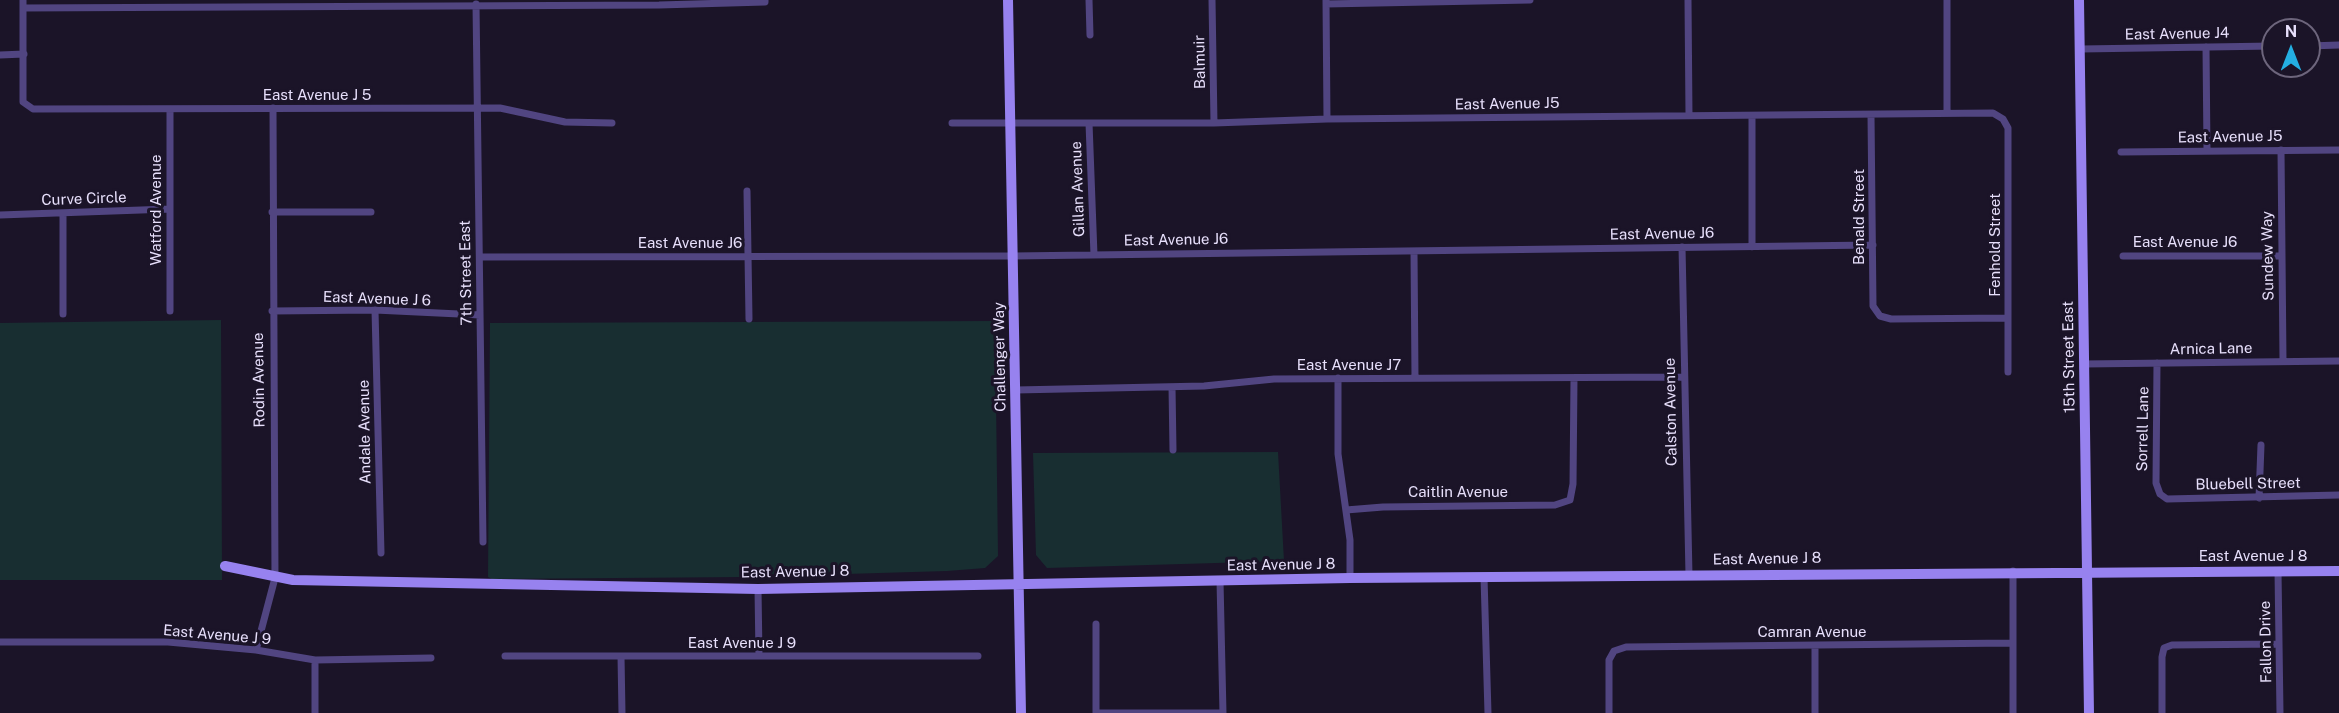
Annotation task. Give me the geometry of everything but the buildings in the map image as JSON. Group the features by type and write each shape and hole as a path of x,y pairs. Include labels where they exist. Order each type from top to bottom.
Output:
{"street":[{"name":"Challenger Way","path":"1008,0 1021,713"},
{"path":"1089,0 1090,35"},
{"name":"Balmuir","path":"1212,0 1214,123"},
{"path":"1327,119 1326,2 1530,0"},
{"path":"1688,0 1689,115"},
{"path":"1947,0 1947,113"},
{"name":"15th Street East","path":"2079,0 2089,713"},
{"path":"0,55 24,54 23,4 476,4 765,1"},
{"name":"7th Street East","path":"476,4 483,542"},
{"path":"2321,45 2339,45"},
{"name":"East Avenue J4","path":"2081,49 2261,46"},
{"path":"2206,47 2207,151"},
{"name":"East Avenue J 5","path":"24,54 23,102 33,109 511,109 576,124 612,123"},
{"name":"Rodin Avenue","path":"256,650 275,578 272,311 273,108"},
{"name":"Watford Avenue","path":"170,109 170,311"},
{"name":"East Avenue J5","path":"1011,123 1214,123 1327,119 1947,113 1993,113 2003,118"},
{"name":"Benald Street","path":"1872,115 1873,306 1880,316 1891,320 2008,318"},
{"path":"1752,116 1752,247"},
{"name":"Fenhold Street","path":"2003,118 2008,129 2008,372"},
{"path":"952,123 1011,123"},
{"name":"Gillan Avenue","path":"1089,123 1094,255"},
{"name":"Sundew Way","path":"2281,150 2283,361"},
{"name":"East Avenue J5","path":"2121,152 2339,150"},
{"path":"747,191 749,319"},
{"name":"Curve Circle","path":"0,215 169,209"},
{"path":"272,212 371,212"},
{"path":"63,213 63,314"},
{"name":"East Avenue J6","path":"480,257 1013,256 1873,245"},
{"name":"Calston Avenue","path":"1682,247 1689,575"},
{"path":"1414,251 1414,378"},
{"name":"East Avenue J6","path":"2123,256 2282,256"},
{"name":"East Avenue J 6","path":"272,311 375,310 480,315"},
{"name":"Andale Avenue","path":"375,310 381,553"},
{"name":"Arnica Lane","path":"2084,364 2339,361"},
{"name":"Sorrell Lane","path":"2157,363 2156,483 2160,494"},
{"name":"East Avenue J7","path":"1016,390 1204,386 1274,379 1574,380 1683,377"},
{"path":"1338,378 1338,454 1350,540 1350,578"},
{"name":"Caitlin Avenue","path":"1346,510 1383,507 1555,505 1570,500 1573,484 1574,380"},
{"path":"1172,387 1173,450"},
{"path":"2259,498 2261,445"},
{"name":"Bluebell Street","path":"2160,494 2167,499 2339,495"},
{"name":"East Avenue J 8","path":"225,566 275,578 758,589 1350,578 2339,571"},
{"name":"Fallon Drive","path":"2278,571 2280,713"},
{"path":"2013,572 2011,643 2013,713"},
{"path":"1484,577 1488,713"},
{"path":"1096,624 1096,713 1223,713 1220,581"},
{"path":"758,589 759,656"},
{"name":"East Avenue J 9","path":"0,642 168,642 256,650 315,660 431,658"},
{"name":"Camran Avenue","path":"1609,713 1609,660 1614,651 1626,646 2011,643"},
{"path":"2162,713 2164,648 2172,645 2279,644"},
{"path":"1815,646 1815,713"},
{"name":"East Avenue J 9","path":"505,656 978,656"},
{"path":"621,656 622,713"},
{"path":"315,660 315,713"}],"green space":[{"path":"221,320 222,580 0,580 0,323"},
{"path":"995,321 998,556 985,568 744,577 492,579 488,577 490,323"},
{"path":"1278,452 1284,561 1047,568 1036,555 1033,453"}]}
